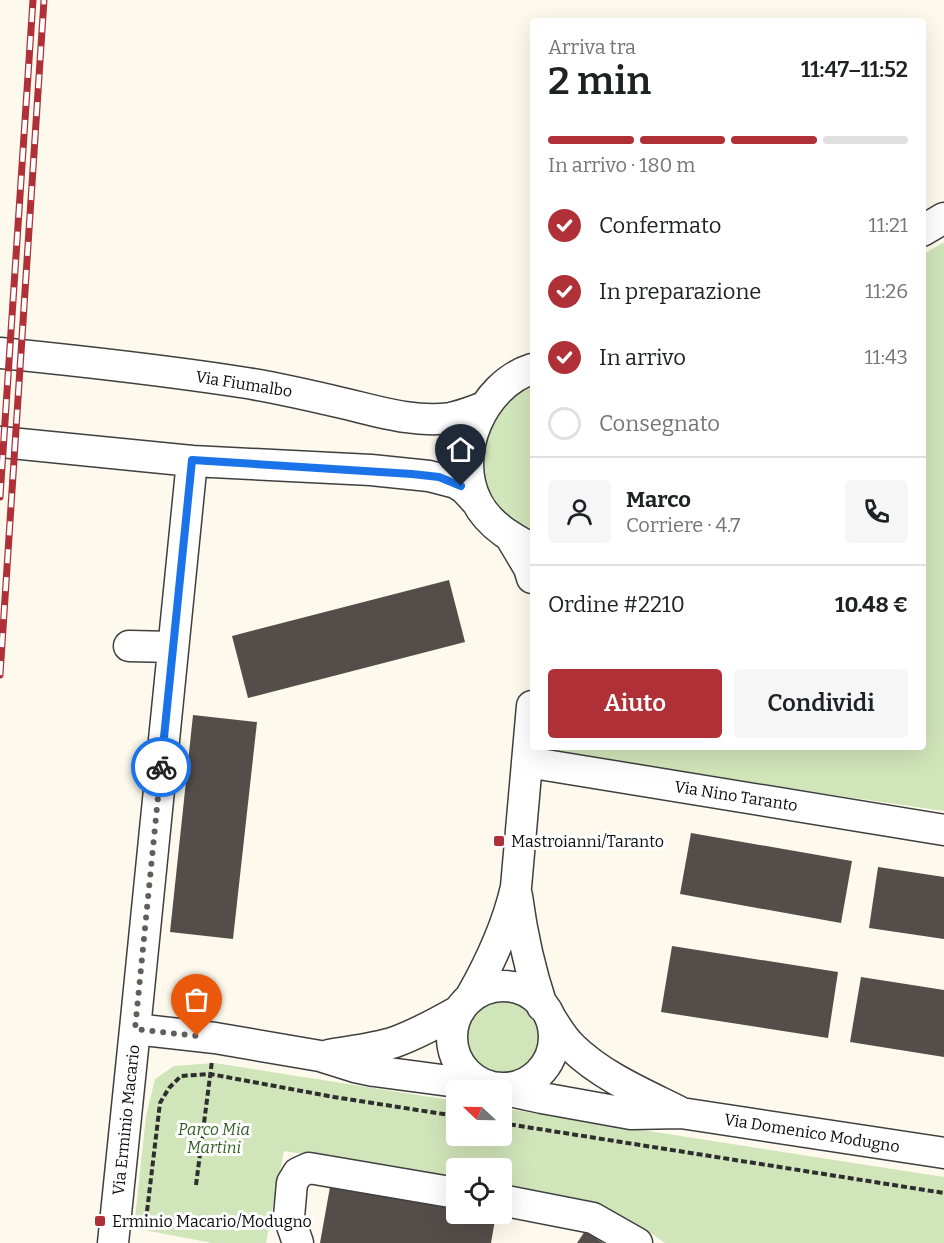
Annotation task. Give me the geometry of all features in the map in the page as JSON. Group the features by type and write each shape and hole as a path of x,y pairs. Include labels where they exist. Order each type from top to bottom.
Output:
{"street":[{"path":"926,229 944,218"},
{"name":"Via Fiumalbo","path":"0,353 85,361 239,382 406,417 451,418 485,407"},
{"path":"476,501 471,483 469,454 476,424 498,390 530,370"},
{"path":"0,442 192,460 371,470 429,476 456,483 465,489 497,527 521,542 530,571"},
{"name":"Via Erminio Macario","path":"113,1243 192,460"},
{"path":"129,646 173,648"},
{"path":"476,1080 462,1068 453,1050 452,1030 455,1020 496,950 510,912 516,887 530,728"},
{"name":"Via Nino Taranto","path":"527,762 944,830"},
{"path":"512,1087 537,1075 553,1046 551,1023 534,981 526,952 516,887"},
{"path":"465,1004 488,989 508,987 527,993 545,1009"},
{"name":"Via Domenico Modugno","path":"320,1056 395,1042 420,1031 465,1004"},
{"name":"Via Domenico Modugno","path":"545,1009 561,1035 602,1072 681,1113"},
{"name":"Via Domenico Modugno","path":"135,1029 215,1038 320,1056 374,1071 446,1081"},
{"name":"Via Domenico Modugno","path":"512,1091 631,1114 681,1113 944,1154"},
{"path":"298,1243 289,1217 292,1183 298,1173 309,1168 446,1191"},
{"path":"512,1202 593,1218 637,1243"}],"path":[{"path":"196,1185 215,1038"},
{"path":"146,1220 160,1103 169,1088 181,1076 210,1074 446,1114"},
{"path":"512,1125 944,1193"}],"green space":[{"path":"944,242 944,811 574,757 561,753 558,750 926,750 926,253"},
{"path":"530,383 530,531 516,524 493,500 486,485 483,469 482,452 491,419 499,407"},
{"path":"496,997 512,997 527,1003 539,1015 545,1030 545,1046 539,1061 527,1073 512,1079 496,1079 481,1073 469,1061 463,1046 463,1030 469,1015 481,1003"},
{"name":"Parco Mia Martini","path":"215,1063 446,1099 446,1146 512,1146 512,1110 944,1177 944,1243 665,1243 648,1231 583,1201 512,1189 512,1158 446,1158 446,1177 284,1151 266,1243 212,1243 134,1228 146,1116 155,1079 174,1066"}],"building":[{"path":"449,580 465,642 248,698 232,636"},
{"path":"193,715 257,722 233,939 170,932"},
{"path":"691,833 852,861 841,923 680,894"},
{"path":"878,867 944,877 944,939 869,928"},
{"path":"672,946 838,972 828,1038 661,1012"},
{"path":"861,977 944,990 944,1057 850,1042"},
{"path":"330,1187 446,1205 446,1224 494,1224 491,1243 320,1243"},
{"path":"585,1231 603,1243 577,1243"}],"railway":[{"path":"0,497 33,0"},
{"path":"0,675 44,0"}],"way so far":[{"path":"161,767 135,1029 197,1036"}],"place":[{"name":"Mastroianni/Taranto","path":"499,841"},
{"name":"Erminio Macario/Modugno","path":"100,1221"}],"route":[{"path":"161,767 192,460 371,470 439,477 461,486"}]}
